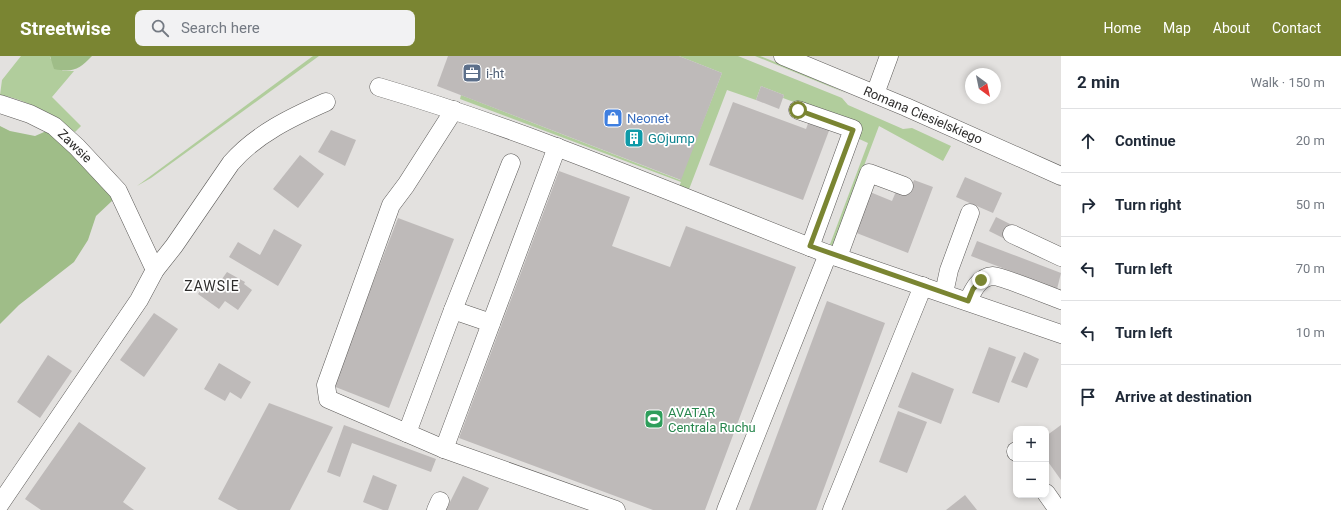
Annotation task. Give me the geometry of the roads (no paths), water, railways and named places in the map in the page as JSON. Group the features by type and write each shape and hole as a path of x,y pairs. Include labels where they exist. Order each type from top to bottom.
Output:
{"street":[{"name":"Romana Ciesielskiego","path":"783,56 1060,171"},
{"path":"874,94 889,56"},
{"path":"379,87 454,110 557,147 833,255 1061,334"},
{"path":"0,504 139,300 155,270 174,246 236,157 252,143 289,119 326,102"},
{"name":"Zawsie","path":"0,104 30,114 54,126 77,147 118,191 155,270"},
{"path":"454,110 406,185 391,205 326,385 328,399 444,449 616,510"},
{"path":"798,110 853,130 810,246"},
{"path":"444,449 557,147"},
{"path":"407,433 452,310 511,164"},
{"path":"726,510 869,173 904,186"},
{"path":"944,293 949,270 970,212"},
{"path":"1012,234 1061,257"},
{"path":"968,301 973,289 981,280 994,276 1061,300"},
{"path":"832,510 923,286"},
{"path":"452,310 491,323"},
{"path":"1049,498 1058,510"}],"place":[{"name":"i-ht","path":"472,73"},
{"name":"Neonet","path":"613,118"},
{"name":"GOjump","path":"634,138"},
{"name":"AVATAR Centrala Ruchu","path":"654,419"}],"district":[{"name":"ZAWSIE","path":"212,286"}]}
